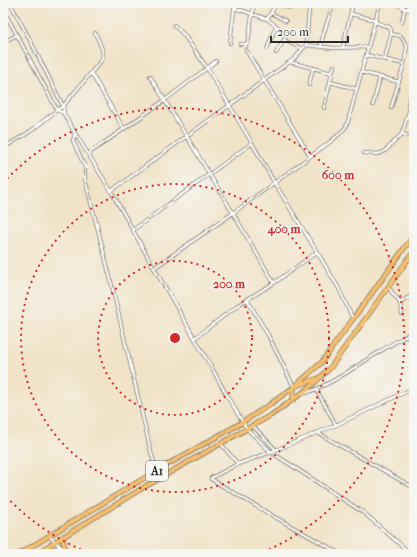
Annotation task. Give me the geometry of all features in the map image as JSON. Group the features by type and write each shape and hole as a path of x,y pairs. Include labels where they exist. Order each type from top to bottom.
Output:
{"main road":[{"name":"A1","path":"19,554 156,471 243,422 294,387 320,363 414,235"},
{"name":"A1","path":"36,554 146,486 274,414 294,400 330,368 414,252"},
{"name":"A1","path":"294,387 320,378"},
{"path":"294,387 294,400"},
{"path":"64,536 63,540 65,549"}],"street":[{"path":"10,3 63,106 64,114 111,191 247,429 271,452 364,513 412,554"},
{"path":"230,43 235,3"},
{"path":"254,3 246,50 310,156"},
{"path":"111,191 290,62 306,45 309,4 314,3"},
{"path":"321,47 333,3"},
{"path":"343,48 353,3"},
{"path":"154,268 233,213 346,128 380,3"},
{"path":"393,3 414,12"},
{"path":"402,22 409,3"},
{"path":"267,19 277,4 290,8"},
{"path":"234,8 267,19 287,34 276,53"},
{"path":"3,9 57,110 64,114"},
{"path":"271,13 286,21"},
{"path":"351,14 375,21 391,28 385,59"},
{"path":"174,24 184,35 207,68 338,287 353,319"},
{"path":"267,49 276,26"},
{"path":"3,148 31,131 63,106 101,61 103,56 96,34"},
{"path":"391,34 401,36 407,46 404,64 391,108"},
{"path":"3,42 17,35"},
{"path":"284,40 302,49"},
{"path":"240,44 246,44"},
{"path":"306,45 343,48 368,47"},
{"path":"366,55 404,64"},
{"path":"88,154 165,100 216,61"},
{"path":"290,62 332,73"},
{"path":"324,108 334,66"},
{"path":"310,85 313,68"},
{"path":"91,72 124,129"},
{"path":"361,72 398,82"},
{"path":"150,76 274,283"},
{"path":"373,105 380,77"},
{"path":"330,82 357,89"},
{"path":"364,153 381,153 385,151 402,134 410,111 408,103 414,85"},
{"path":"75,133 73,142 85,167 84,179 108,269 156,471"},
{"path":"402,134 414,137"},
{"path":"133,230 252,144"},
{"path":"195,338 238,305 274,283 317,252"},
{"path":"388,287 400,303 402,314"},
{"path":"400,303 414,294"},
{"path":"247,299 294,387"},
{"path":"301,394 316,389 336,379 414,331"},
{"path":"316,389 336,425"},
{"path":"342,554 273,516 211,478 238,464 336,425 414,389"},
{"path":"253,426 276,450"},
{"path":"317,432 414,488"},
{"path":"220,444 238,464"},
{"path":"49,536 72,554"},
{"path":"45,554 60,546"},
{"path":"348,554 355,554"}]}
